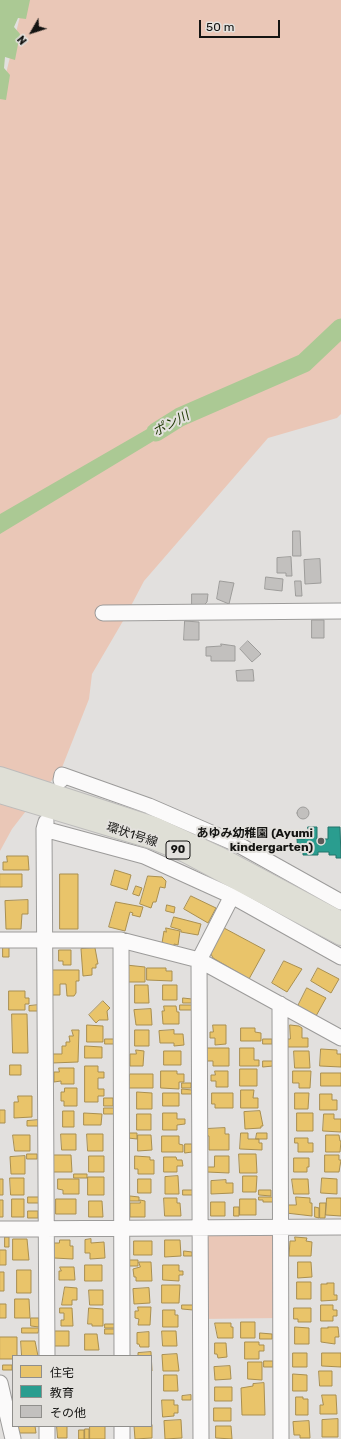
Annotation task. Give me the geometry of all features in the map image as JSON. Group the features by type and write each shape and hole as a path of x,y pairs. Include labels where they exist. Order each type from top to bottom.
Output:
{"main road":[{"name":"環状1号線","path":"4,777 154,826 221,857 341,921"},
{"name":"環状1号線","path":"1,795 153,840 217,869 341,936"}],"street":[{"path":"103,613 341,611"},
{"path":"61,780 62,775 84,782 149,806 239,845 341,902"},
{"path":"47,1355 45,826 144,856 232,896 341,957"},
{"path":"201,1439 199,960 232,896"},
{"path":"0,940 121,940 199,960 341,1038"},
{"path":"121,940 122,1355"},
{"path":"280,1004 281,1439"},
{"path":"0,1229 341,1227"},
{"path":"0,1383 13,1439"},
{"path":"47,1427 48,1439"},
{"path":"122,1427 122,1439"}],"shaded area":[{"path":"24,0 341,0 341,414 337,418 268,438 144,581 92,674 89,699 61,770 36,798 12,829 0,851 0,98"},
{"path":"200,1227 280,1227 281,1318 200,1319"}],"water":[{"path":"0,0 30,0 26,19 18,18 14,27 20,34 15,60 5,57 4,68 10,75 6,100 0,99"},
{"path":"175,413 180,425 0,534 0,514"}],"building: 住宅":[{"path":"7,856 28,856 29,870 3,870 3,862 7,862"},
{"path":"115,870 131,875 127,890 111,885"},
{"path":"0,874 22,874 22,887 0,887"},
{"path":"60,874 78,874 78,929 60,929"},
{"path":"148,876 162,877 166,881 165,888 160,887 156,902 153,902 151,908 140,904"},
{"path":"136,886 142,888 139,896 133,894"},
{"path":"191,896 216,908 208,923 184,909"},
{"path":"28,900 28,914 22,914 21,929 6,929 5,901"},
{"path":"116,902 143,907 140,917 132,915 133,913 130,912 125,931 109,927"},
{"path":"167,905 175,907 174,913 166,911"},
{"path":"174,917 201,924 198,935 181,932 181,930 171,927"},
{"path":"166,928 180,931 178,945 174,944 174,946 162,943"},
{"path":"224,928 265,950 249,979 213,958 210,952"},
{"path":"3,946 9,946 9,957 3,957"},
{"path":"95,948 98,964 96,964 96,968 92,968 92,975 83,976 81,949"},
{"path":"59,950 71,950 71,965 63,965 63,961 59,961"},
{"path":"284,961 302,969 287,992 272,983"},
{"path":"126,965 145,967 145,982 126,982"},
{"path":"147,968 166,968 166,971 172,971 172,981 147,980"},
{"path":"318,968 339,979 331,993 311,981"},
{"path":"52,970 79,970 79,981 76,981 76,993 74,996 67,996 66,984 60,984 60,995 52,995"},
{"path":"135,985 148,985 149,1003 135,1003"},
{"path":"163,985 177,985 177,1000 163,1000"},
{"path":"307,988 326,998 316,1016 298,1006"},
{"path":"9,991 25,991 25,998 29,998 29,1004 25,1004 25,1010 9,1010"},
{"path":"183,998 192,999 192,1003 183,1003"},
{"path":"103,1001 110,1008 107,1011 108,1020 99,1020 96,1023 89,1015"},
{"path":"39,1005 39,1011 29,1011 29,1006"},
{"path":"180,1005 192,1005 192,1010 180,1010"},
{"path":"164,1006 176,1006 177,1012 179,1012 179,1024 163,1024 162,1011 164,1011"},
{"path":"151,1009 152,1025 136,1025 134,1010"},
{"path":"12,1014 27,1014 28,1053 13,1053"},
{"path":"87,1025 103,1026 103,1042 87,1042"},
{"path":"213,1025 226,1025 226,1044 215,1045 215,1038 210,1038 210,1032 213,1032"},
{"path":"290,1025 299,1026 302,1028 302,1038 308,1038 308,1047 287,1047 287,1039 290,1039"},
{"path":"241,1028 255,1028 255,1032 261,1033 261,1041 241,1041"},
{"path":"72,1030 79,1030 78,1062 52,1063 52,1054 62,1054 62,1046 66,1046 66,1042 70,1042 69,1036 73,1036"},
{"path":"135,1030 149,1030 149,1046 135,1046"},
{"path":"174,1030 174,1034 183,1034 184,1045 174,1046 174,1043 160,1043 159,1031"},
{"path":"105,1039 114,1039 114,1044 105,1044"},
{"path":"263,1039 272,1039 272,1044 263,1044"},
{"path":"85,1046 102,1047 102,1058 85,1058"},
{"path":"205,1048 229,1048 229,1066 213,1066 213,1061 206,1061"},
{"path":"240,1048 254,1048 254,1060 259,1060 259,1066 240,1066"},
{"path":"321,1049 337,1050 337,1054 341,1054 341,1067 320,1066"},
{"path":"136,1050 144,1051 143,1066 130,1066 130,1054 136,1054"},
{"path":"164,1051 181,1051 181,1065 164,1065"},
{"path":"294,1051 309,1051 310,1068 295,1068"},
{"path":"263,1061 273,1061 273,1066 263,1067"},
{"path":"10,1065 21,1065 21,1075 10,1075"},
{"path":"85,1066 98,1066 98,1072 104,1072 104,1078 98,1078 98,1089 104,1089 104,1096 98,1096 98,1102 85,1102"},
{"path":"59,1068 74,1068 74,1084 61,1084 61,1081 54,1082 54,1072 59,1072"},
{"path":"240,1069 257,1069 257,1086 240,1086"},
{"path":"161,1071 177,1071 177,1074 184,1074 184,1082 179,1082 179,1089 161,1088"},
{"path":"215,1071 228,1071 228,1087 216,1087 216,1081 211,1081 211,1075 215,1075"},
{"path":"293,1071 311,1071 310,1088 299,1088 299,1083 293,1083"},
{"path":"321,1073 341,1073 341,1086 321,1086"},
{"path":"130,1074 153,1074 153,1088 129,1088"},
{"path":"182,1083 191,1083 191,1088 182,1088"},
{"path":"65,1088 77,1088 77,1106 64,1106 64,1101 61,1101 61,1092 64,1092"},
{"path":"182,1089 192,1090 192,1094 182,1094"},
{"path":"241,1090 254,1090 253,1098 258,1098 258,1108 241,1108"},
{"path":"137,1092 152,1093 152,1109 137,1109"},
{"path":"163,1093 179,1093 179,1106 163,1106"},
{"path":"212,1093 233,1093 233,1108 215,1108 215,1104 212,1104"},
{"path":"295,1093 309,1093 308,1109 295,1109"},
{"path":"320,1094 332,1094 332,1100 337,1100 337,1110 320,1110"},
{"path":"18,1096 32,1096 32,1117 14,1118 14,1102 18,1102"},
{"path":"104,1098 113,1098 113,1106 104,1106"},
{"path":"104,1108 114,1108 114,1114 104,1114"},
{"path":"0,1110 5,1110 5,1123 0,1123"},
{"path":"63,1111 74,1111 74,1127 63,1127"},
{"path":"260,1111 263,1126 261,1126 261,1128 245,1129 244,1112"},
{"path":"84,1113 102,1114 101,1125 84,1125"},
{"path":"163,1113 177,1113 177,1119 185,1119 185,1124 177,1125 177,1130 163,1130"},
{"path":"297,1113 313,1113 313,1131 297,1131"},
{"path":"137,1114 151,1114 151,1130 137,1130"},
{"path":"324,1114 334,1114 334,1119 341,1119 341,1132 323,1131"},
{"path":"39,1120 39,1126 27,1126 27,1121"},
{"path":"225,1128 225,1134 229,1134 229,1150 209,1150 209,1136 206,1136 205,1129"},
{"path":"128,1133 137,1133 137,1139 128,1138"},
{"path":"241,1133 248,1133 248,1139 259,1139 259,1143 262,1143 262,1150 240,1149"},
{"path":"257,1133 267,1133 267,1139 256,1139"},
{"path":"61,1134 76,1134 76,1150 62,1150"},
{"path":"87,1134 103,1134 103,1151 88,1151"},
{"path":"13,1135 30,1135 30,1151 15,1151"},
{"path":"138,1135 151,1135 152,1150 138,1151"},
{"path":"326,1135 339,1135 341,1141 340,1152 326,1152"},
{"path":"162,1136 179,1136 179,1144 183,1145 183,1152 162,1152"},
{"path":"295,1138 308,1138 308,1143 313,1143 313,1152 298,1152 298,1143 295,1143"},
{"path":"185,1144 192,1144 192,1152 185,1153"},
{"path":"27,1154 37,1154 37,1159 27,1159"},
{"path":"239,1154 256,1154 257,1173 240,1173"},
{"path":"53,1155 71,1155 72,1172 53,1172"},
{"path":"325,1155 339,1155 339,1160 341,1160 339,1172 325,1172"},
{"path":"25,1156 25,1174 11,1174 10,1157"},
{"path":"89,1156 104,1156 104,1172 89,1172"},
{"path":"135,1156 150,1157 150,1160 154,1160 154,1174 138,1174 138,1169 135,1169"},
{"path":"215,1156 229,1156 229,1173 207,1172 207,1167 214,1167"},
{"path":"164,1157 176,1157 177,1160 182,1160 183,1166 177,1166 177,1172 164,1172"},
{"path":"294,1158 309,1158 309,1167 307,1167 307,1172 294,1172"},
{"path":"74,1174 87,1174 87,1178 74,1178"},
{"path":"178,1176 179,1194 165,1194 165,1177"},
{"path":"243,1176 257,1176 256,1192 243,1192"},
{"path":"88,1177 104,1177 104,1195 88,1195"},
{"path":"10,1178 24,1178 24,1195 11,1195"},
{"path":"322,1178 337,1179 337,1194 321,1193"},
{"path":"0,1179 3,1179 3,1195 0,1195"},
{"path":"58,1179 79,1179 79,1194 63,1194 63,1190 58,1189"},
{"path":"138,1179 151,1179 151,1193 138,1193"},
{"path":"292,1179 308,1179 309,1194 294,1194"},
{"path":"226,1180 226,1183 233,1183 233,1193 211,1194 211,1181"},
{"path":"183,1190 193,1190 193,1195 183,1195"},
{"path":"259,1190 271,1190 271,1196 259,1195"},
{"path":"130,1196 139,1197 139,1201 130,1201"},
{"path":"28,1197 39,1197 39,1203 28,1203"},
{"path":"259,1197 273,1197 273,1202 263,1202 263,1200 259,1200"},
{"path":"296,1197 310,1198 310,1203 312,1203 312,1216 286,1213 286,1205 296,1205"},
{"path":"164,1198 177,1198 177,1203 180,1203 181,1216 165,1216"},
{"path":"327,1198 341,1198 341,1216 326,1215"},
{"path":"12,1199 24,1199 24,1217 12,1217"},
{"path":"56,1199 76,1199 76,1214 56,1214"},
{"path":"240,1199 256,1199 256,1215 240,1215"},
{"path":"0,1200 3,1200 3,1217 0,1217"},
{"path":"140,1200 145,1201 145,1217 130,1217 130,1203 140,1203"},
{"path":"89,1201 102,1201 103,1217 89,1217"},
{"path":"211,1202 225,1202 225,1216 211,1216"},
{"path":"320,1203 326,1203 325,1218 320,1218"},
{"path":"234,1207 239,1207 239,1216 234,1216"},
{"path":"315,1207 319,1208 319,1218 315,1217"},
{"path":"28,1211 38,1211 38,1218 28,1218"},
{"path":"5,1237 9,1237 9,1247 5,1247"},
{"path":"295,1237 307,1238 306,1241 312,1242 311,1256 289,1256 290,1241 295,1241"},
{"path":"13,1239 27,1239 29,1260 13,1260"},
{"path":"91,1239 91,1243 104,1242 105,1258 90,1259 90,1253 85,1253 85,1240"},
{"path":"60,1240 70,1240 70,1246 73,1246 73,1259 54,1258 54,1243 59,1243"},
{"path":"165,1240 180,1240 181,1256 165,1257"},
{"path":"134,1241 152,1241 152,1255 134,1255"},
{"path":"0,1250 6,1250 6,1265 0,1265"},
{"path":"184,1251 192,1252 192,1256 184,1256"},
{"path":"128,1260 138,1260 138,1266 128,1266"},
{"path":"139,1262 151,1262 152,1281 136,1281 133,1269 140,1267"},
{"path":"298,1262 311,1262 312,1277 298,1278"},
{"path":"85,1265 102,1265 102,1281 85,1281"},
{"path":"163,1265 179,1265 179,1271 183,1271 183,1275 179,1275 179,1281 163,1280"},
{"path":"60,1267 74,1267 75,1280 59,1280 59,1271 61,1271"},
{"path":"17,1270 31,1270 31,1293 17,1293"},
{"path":"0,1272 4,1272 4,1291 0,1291"},
{"path":"297,1282 311,1282 311,1299 297,1299"},
{"path":"334,1283 334,1295 337,1295 337,1300 321,1301 321,1284"},
{"path":"162,1285 180,1285 179,1303 162,1303"},
{"path":"65,1287 77,1288 77,1300 72,1300 72,1305 62,1305"},
{"path":"149,1288 150,1303 134,1304 133,1289"},
{"path":"89,1290 103,1290 103,1305 90,1305"},
{"path":"15,1299 29,1299 30,1318 15,1318"},
{"path":"0,1304 6,1304 6,1318 0,1318"},
{"path":"182,1305 193,1305 193,1310 182,1309"},
{"path":"321,1305 333,1305 333,1310 337,1310 337,1316 333,1316 333,1321 321,1321"},
{"path":"138,1307 151,1307 150,1325 138,1325 139,1319 135,1318 135,1311 138,1311"},
{"path":"60,1308 72,1308 73,1326 61,1326 61,1320 64,1320 64,1313 60,1313"},
{"path":"89,1308 103,1309 103,1326 92,1326 92,1324 88,1324"},
{"path":"294,1308 311,1308 311,1322 298,1322 298,1319 294,1319"},
{"path":"163,1310 175,1310 175,1315 178,1315 178,1327 163,1327"},
{"path":"31,1318 39,1318 39,1327 31,1326"},
{"path":"241,1322 255,1322 255,1338 241,1338"},
{"path":"215,1323 231,1323 231,1327 233,1327 233,1338 218,1338"},
{"path":"105,1324 115,1324 115,1328 105,1328"},
{"path":"295,1327 309,1328 309,1344 295,1344"},
{"path":"338,1327 339,1337 335,1337 335,1344 321,1342 321,1328"},
{"path":"22,1328 39,1328 38,1333 22,1333"},
{"path":"105,1329 115,1329 115,1334 105,1334"},
{"path":"55,1331 69,1331 69,1346 55,1346"},
{"path":"162,1331 176,1331 177,1346 163,1346"},
{"path":"149,1332 149,1347 140,1347 139,1344 137,1344 137,1333"},
{"path":"260,1333 272,1334 272,1339 260,1339"},
{"path":"85,1334 97,1334 99,1350 85,1350"},
{"path":"0,1337 17,1337 17,1355 12,1355 12,1359 0,1359"},
{"path":"21,1341 35,1341 38,1355 22,1355"},
{"path":"245,1342 259,1342 259,1345 264,1345 264,1351 259,1351 259,1359 245,1359"},
{"path":"215,1343 226,1343 227,1357 218,1358 217,1354 215,1354"},
{"path":"151,1352 151,1355 138,1355 138,1353"},
{"path":"293,1353 307,1353 307,1367 293,1367"},
{"path":"322,1353 341,1353 341,1367 322,1366"},
{"path":"177,1354 179,1371 163,1371 162,1355"},
{"path":"264,1361 273,1361 273,1367 264,1367"},
{"path":"248,1362 262,1362 262,1380 248,1379"},
{"path":"3,1365 12,1365 12,1370 3,1370"},
{"path":"230,1366 231,1379 215,1380 214,1367"},
{"path":"319,1371 332,1371 332,1386 320,1386"},
{"path":"293,1374 307,1375 307,1391 293,1391"},
{"path":"164,1375 177,1375 178,1391 164,1391"},
{"path":"264,1383 265,1415 242,1415 241,1388 253,1386 253,1384"},
{"path":"215,1387 232,1387 232,1401 215,1401"},
{"path":"191,1395 191,1400 182,1400 182,1396"},
{"path":"322,1395 336,1395 337,1414 320,1414 320,1405 323,1405"},
{"path":"296,1397 308,1399 308,1415 296,1415"},
{"path":"162,1400 174,1400 174,1405 178,1405 178,1413 174,1413 174,1416 163,1417"},
{"path":"214,1408 231,1408 231,1421 214,1421"},
{"path":"338,1419 338,1437 322,1437 322,1420"},
{"path":"181,1420 182,1438 165,1439 164,1421"},
{"path":"309,1421 310,1438 300,1438 300,1435 294,1435 293,1422"},
{"path":"216,1426 231,1426 232,1439 216,1438"},
{"path":"18,1427 35,1427 36,1433 18,1433"},
{"path":"57,1427 67,1427 67,1438 58,1438"},
{"path":"90,1427 105,1427 105,1439 90,1439"},
{"path":"134,1427 152,1427 152,1438 135,1439"},
{"path":"85,1429 89,1429 89,1439 85,1439"},
{"path":"79,1430 84,1430 84,1439 79,1439"}],"building: 教育":[{"path":"308,827 317,827 317,839 328,839 328,827 340,827 341,858 336,858 336,855 329,855 329,852 318,852 318,855 303,855 303,852 298,852 297,839 305,839 305,832 308,832"}],"building: その他":[{"path":"293,531 300,531 301,556 293,556"},
{"path":"291,557 292,576 286,576 286,573 277,573 277,558"},
{"path":"320,559 321,583 305,584 304,560"},
{"path":"266,577 283,579 282,591 265,589"},
{"path":"220,581 234,583 229,604 217,599"},
{"path":"295,581 301,581 302,596 296,596"},
{"path":"192,594 208,594 207,602 204,605 192,605"},
{"path":"312,620 324,620 324,638 312,638"},
{"path":"185,621 199,622 199,640 184,640"},
{"path":"248,641 261,654 252,662 240,649"},
{"path":"221,644 235,646 235,661 211,661 211,656 206,656 206,647 221,646"},
{"path":"253,670 254,681 237,681 236,671"},
{"path":"301,807 305,807 309,813 305,819 301,819 297,815 297,811"}],"waterway":[{"name":"ポン川","path":"156,432 180,417 304,363 341,328"}],"place":[{"name":"あゆみ幼稚園 (Ayumi kindergarten)","path":"321,841"}]}
